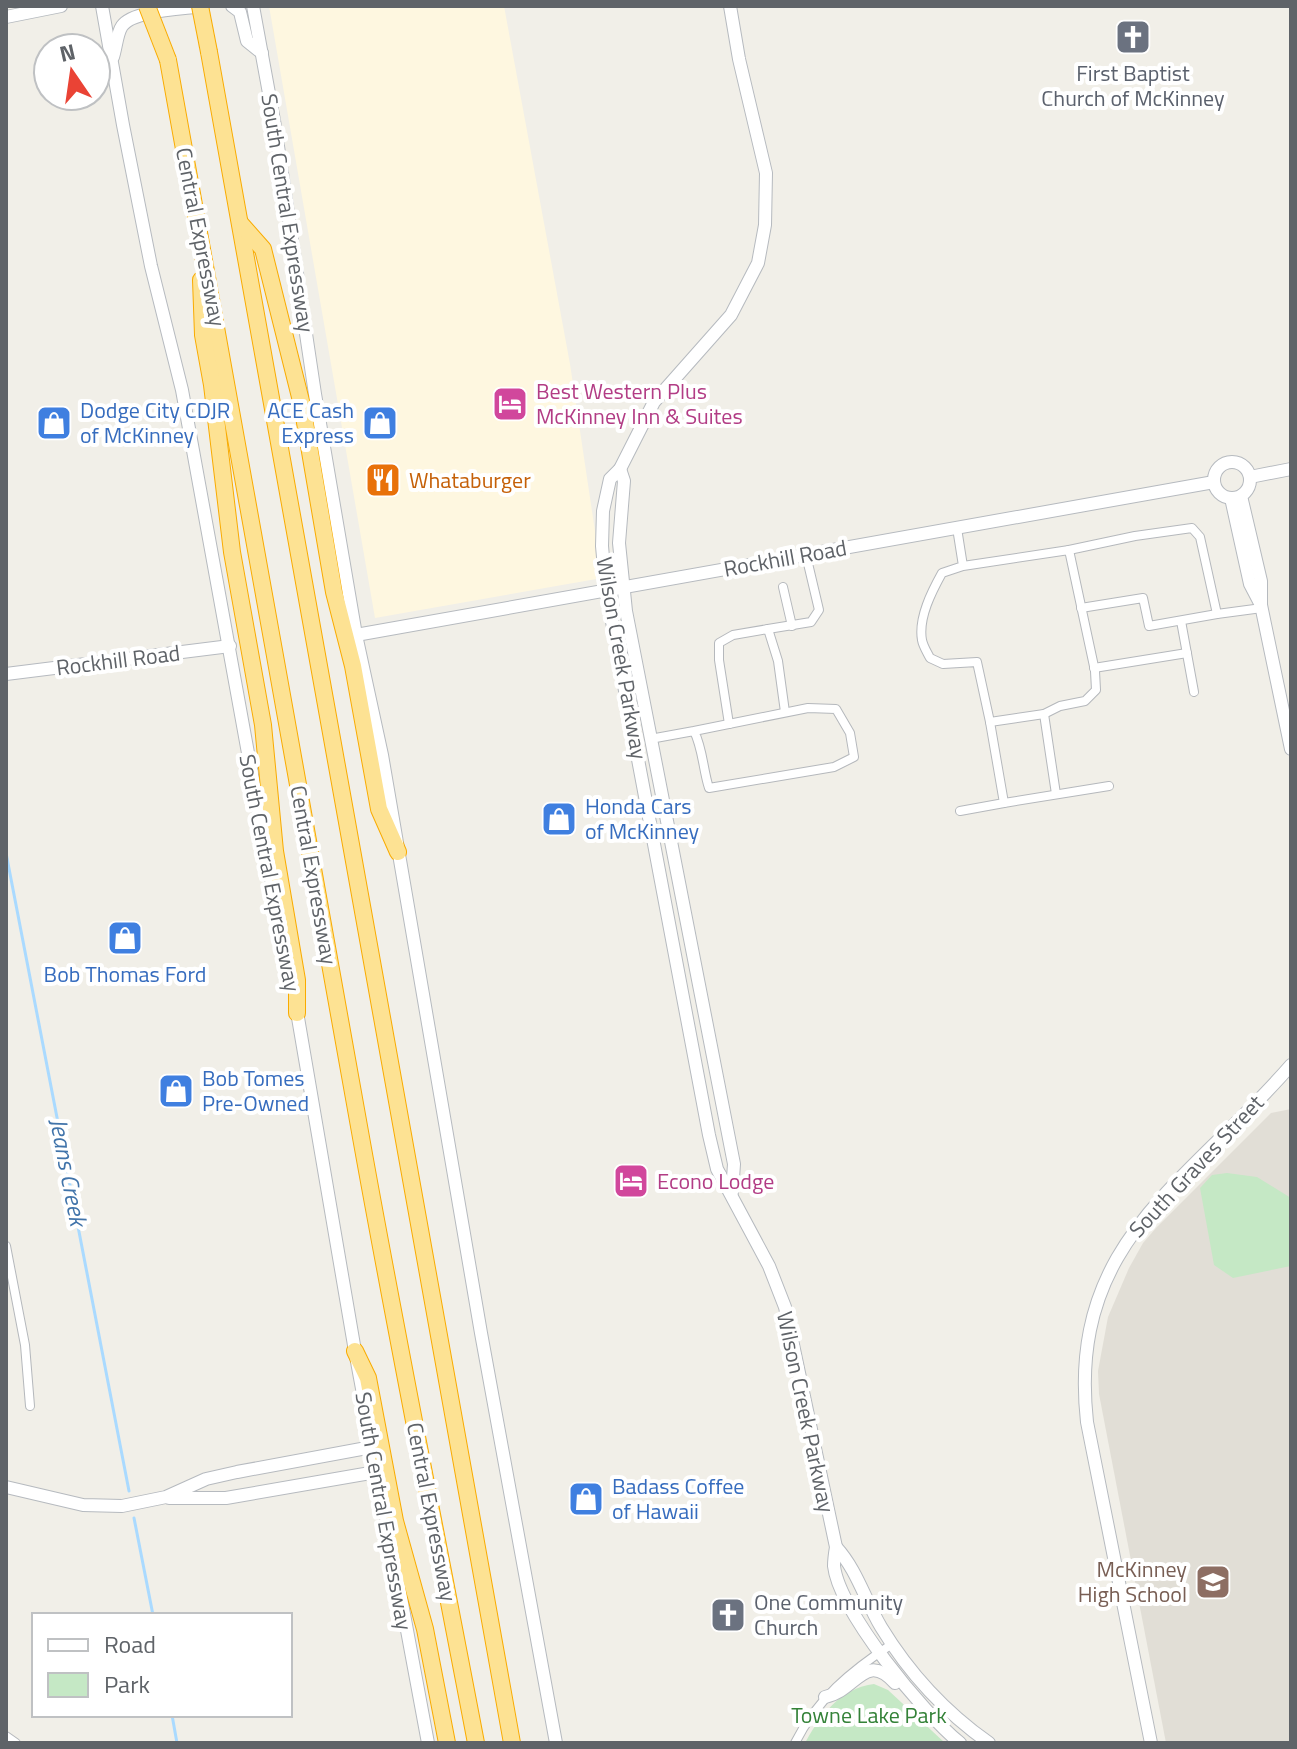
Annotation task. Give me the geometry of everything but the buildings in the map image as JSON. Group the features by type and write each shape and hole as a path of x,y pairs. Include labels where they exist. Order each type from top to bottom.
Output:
{"highway":[{"path":"147,6 168,60"},
{"name":"Central Expressway","path":"159,6 363,1150 476,1743"},
{"name":"Central Expressway","path":"202,6 512,1743"},
{"path":"239,222 263,249 267,263 302,405 334,592 353,666 379,809 398,852"},
{"path":"198,223 203,335 232,552 263,725 275,851 297,980 297,1013"},
{"path":"355,1351 368,1378 395,1521 425,1629 447,1743"}],"main road":[{"path":"6,17 61,6"},
{"name":"South Central Expressway","path":"102,6 107,32"},
{"path":"112,59 121,26 129,20 144,14 202,6"},
{"path":"232,6 240,12 247,41 262,53"},
{"name":"South Central Expressway","path":"253,6 356,635 382,755 556,1743"},
{"path":"620,469 654,402 731,315 758,263 765,225 766,173 730,6"},
{"name":"South Central Expressway","path":"112,59 151,266 182,390 297,1013 376,1472 428,1743"},
{"path":"1228,463 1239,464 1250,477 1248,488 1236,497 1221,495 1214,482 1218,469 1228,463"},
{"name":"Wilson Creek Parkway","path":"732,1192 734,1164 622,587 619,543 624,481 620,469 610,479 603,511 606,590 717,1169 769,1266 785,1307 836,1547 834,1567 842,1588 869,1640 886,1648 936,1700 989,1743"},
{"path":"1250,477 1291,469"},
{"name":"Rockhill Road","path":"356,635 1214,482"},
{"path":"1236,497 1250,584 1261,607 1291,749"},
{"name":"Rockhill Road","path":"6,674 230,646"},
{"name":"South Graves Street","path":"1151,1743 1088,1432 1084,1379 1090,1329 1107,1275 1134,1229 1291,1065"},
{"path":"166,1497 206,1479 372,1447"},
{"path":"266,1466 271,1489"},
{"path":"6,1487 102,1507 166,1497 206,1500 376,1472"},
{"name":"Wilson Creek Parkway","path":"886,1648 919,1702 959,1743"},
{"path":"825,1697 838,1694 862,1674 880,1670 932,1723 959,1743"}],"street":[{"path":"957,528 963,566"},
{"path":"1004,803 977,662 943,664 930,658 922,639 924,619 942,573 963,566 1192,528 1200,537 1217,614"},
{"path":"990,722 1044,714 1060,706 1085,701 1096,690 1069,550"},
{"path":"729,724 719,643 733,635 811,622 819,610 806,555"},
{"path":"783,587 792,626"},
{"path":"1081,608 1143,598 1149,626 1261,607"},
{"path":"1181,621 1194,692"},
{"path":"768,629 778,661 785,712"},
{"path":"1094,668 1187,653"},
{"path":"650,739 808,708 836,709 850,733 854,757 834,767 709,788 703,772 700,742 694,731"},
{"path":"1044,714 1056,794"},
{"path":"960,811 1109,786"},
{"path":"6,1246 25,1345 30,1406"},
{"path":"795,1743 811,1714 825,1697 886,1648"},
{"path":"6,1736 16,1743"}],"shaded area":[{"path":"269,6 504,6 570,364 602,578 375,618"},
{"name":"McKinney High School","path":"1291,1109 1291,1743 1166,1743 1099,1394 1098,1371 1108,1317 1129,1268 1156,1228 1271,1113"}],"green space":[{"path":"1227,1173 1257,1177 1291,1198 1291,1266 1233,1278 1214,1265 1200,1188 1212,1175"},
{"name":"Towne Lake Park","path":"874,1684 888,1690 945,1743 805,1743 833,1704 851,1691"}],"waterway":[{"name":"Jeans Creek","path":"6,853 129,1491"},
{"name":"Jeans Creek","path":"134,1518 153,1613"},
{"name":"Jeans Creek","path":"172,1717 177,1743"}],"place":[{"name":"First Baptist Church of McKinney","path":"1133,37"},
{"name":"Best Western Plus McKinney Inn & Suites","path":"510,404"},
{"name":"Dodge City CDJR of McKinney","path":"54,423"},
{"name":"ACE Cash Express","path":"380,423"},
{"name":"Whataburger","path":"383,480"},
{"name":"Honda Cars of McKinney","path":"559,819"},
{"name":"Bob Thomas Ford","path":"125,938"},
{"name":"Bob Tomes Pre-Owned","path":"176,1091"},
{"name":"Econo Lodge","path":"631,1181"},
{"name":"Badass Coffee of Hawaii","path":"586,1499"},
{"name":"McKinney High School","path":"1213,1582"},
{"name":"One Community Church","path":"728,1615"}]}
